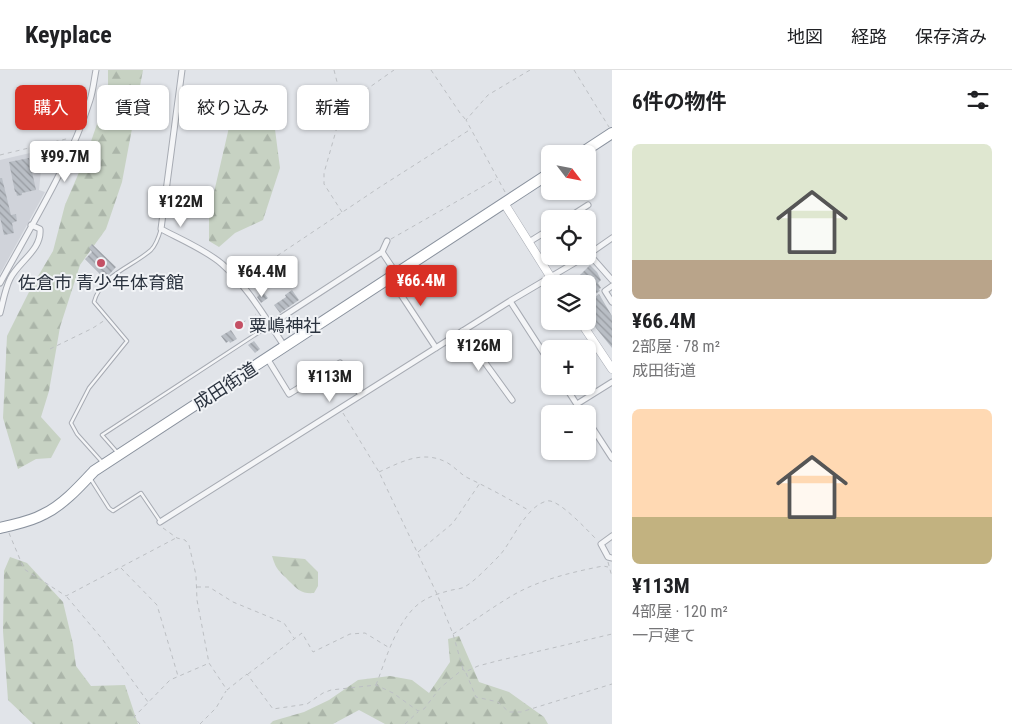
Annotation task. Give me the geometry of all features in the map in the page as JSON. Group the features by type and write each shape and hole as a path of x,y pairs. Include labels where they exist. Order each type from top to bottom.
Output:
{"highway":[{"path":"593,145 612,132"},
{"name":"成田街道","path":"3,527 28,521 45,514 57,506 105,464 541,179"}],"street":[{"path":"0,283 54,183 76,136 90,99 96,70"},
{"path":"182,70 161,229 213,257 222,264 239,282 285,347"},
{"path":"507,202 549,275"},
{"path":"580,210 588,205"},
{"path":"0,313 9,280 14,271 31,254 40,236 40,230 31,225"},
{"path":"529,242 541,235"},
{"path":"596,249 612,238"},
{"path":"270,325 382,252 388,241"},
{"path":"382,252 393,276 436,348"},
{"path":"596,263 612,280"},
{"path":"561,275 575,265"},
{"path":"612,286 605,292 612,302"},
{"path":"160,522 462,331 510,302 541,287"},
{"path":"510,302 541,349"},
{"path":"586,330 612,370"},
{"path":"462,331 512,400"},
{"path":"267,358 289,394 340,363 361,395"},
{"path":"571,395 577,404 612,382"},
{"path":"596,433 612,458"},
{"path":"610,558 601,544 612,536"}],"lane":[{"path":"105,464 77,434 71,422 89,388 127,341 94,302 95,295 122,268 152,250 161,229"},
{"path":"119,455 102,436 270,325"},
{"path":"89,477 109,508 113,511 141,494 160,522"}],"path":[{"path":"334,70 338,85"},
{"path":"369,88 394,70"},
{"path":"431,70 466,120 507,202"},
{"path":"466,120 488,95 530,70"},
{"path":"574,70 612,132"},
{"path":"239,282 342,212 471,129"},
{"path":"336,130 324,173 324,184 342,212"},
{"path":"0,155 76,136"},
{"path":"388,241 497,179"},
{"path":"242,323 260,310"},
{"path":"50,350 108,319"},
{"path":"340,408 379,472 418,553 454,634 463,669 476,697 498,702 509,712 521,712 612,684"},
{"path":"379,472 407,459 431,457 446,462 466,477 530,512"},
{"path":"418,553 453,523 480,483"},
{"path":"376,685 389,648 405,618 413,609 423,600 466,586 500,555 530,512 547,501 553,501 573,516 601,544"},
{"path":"160,522 164,529 177,538 185,540 189,545 196,575 197,600 209,663 227,690"},
{"path":"3,527 24,569 66,596 104,640 148,702"},
{"path":"66,596 177,538"},
{"path":"610,558 608,567 612,577"},
{"path":"454,634 515,594 542,582 571,573 603,566 608,567"},
{"path":"120,568 157,605 178,676"},
{"path":"196,587 209,587 233,602 284,623 294,638"},
{"path":"200,724 216,708 227,690 302,633 313,652 350,634 365,633 389,648"},
{"path":"466,672 478,666 497,661 612,634"},
{"path":"140,724 134,717 170,680 209,663"},
{"path":"405,724 418,711 422,708 424,709 446,682 463,669"},
{"path":"247,674 273,709 307,704 331,690 376,685 394,693 418,711"}],"shaded area":[{"path":"43,150 39,190 45,192 0,274 0,160"}],"green space":[{"path":"108,70 143,70 140,85 108,85"},
{"path":"97,124 97,130 132,130 122,182 106,229 80,265 60,327 49,391 41,417 61,439 51,458 36,459 18,469 3,418 7,336 31,288 53,251 65,205 86,156"},
{"path":"228,130 275,130 280,168 263,220 235,233 219,247 209,241 209,214"},
{"path":"272,556 305,559 318,572 318,586 314,593 303,592 295,587 279,571"},
{"path":"10,557 27,563 63,602 76,666 91,686 125,685 138,724 33,724 8,700 3,631 4,571"},
{"path":"459,636 479,682 509,692 544,717 548,724 385,724 359,710 333,724 270,724 273,721 304,712 329,700 358,680 390,676 412,680 429,693 450,662 448,639"}],"building":[{"path":"29,158 36,190 17,196 9,162"},
{"path":"0,178 2,178 11,215 16,214 17,221 12,223 14,233 4,235 0,217"},
{"name":"佐倉市 青少年体育館","path":"92,244 116,267 105,279 85,259 92,252 89,248"},
{"path":"590,265 597,272 601,280 598,283 601,288 599,289 600,291 596,293 596,275 580,275"},
{"path":"292,290 299,300 280,313 274,305 286,297 285,295"},
{"path":"263,292 268,298 261,303 257,297"},
{"path":"599,294 612,316 612,348 596,328 596,296"},
{"path":"238,322 242,326 238,330 234,326"},
{"path":"231,330 237,339 226,343 221,336"},
{"path":"254,341 260,349 255,353 248,345"}],"place":[{"name":"佐倉市 青少年体育館","path":"101,263"},
{"name":"粟嶋神社","path":"239,325"}]}
